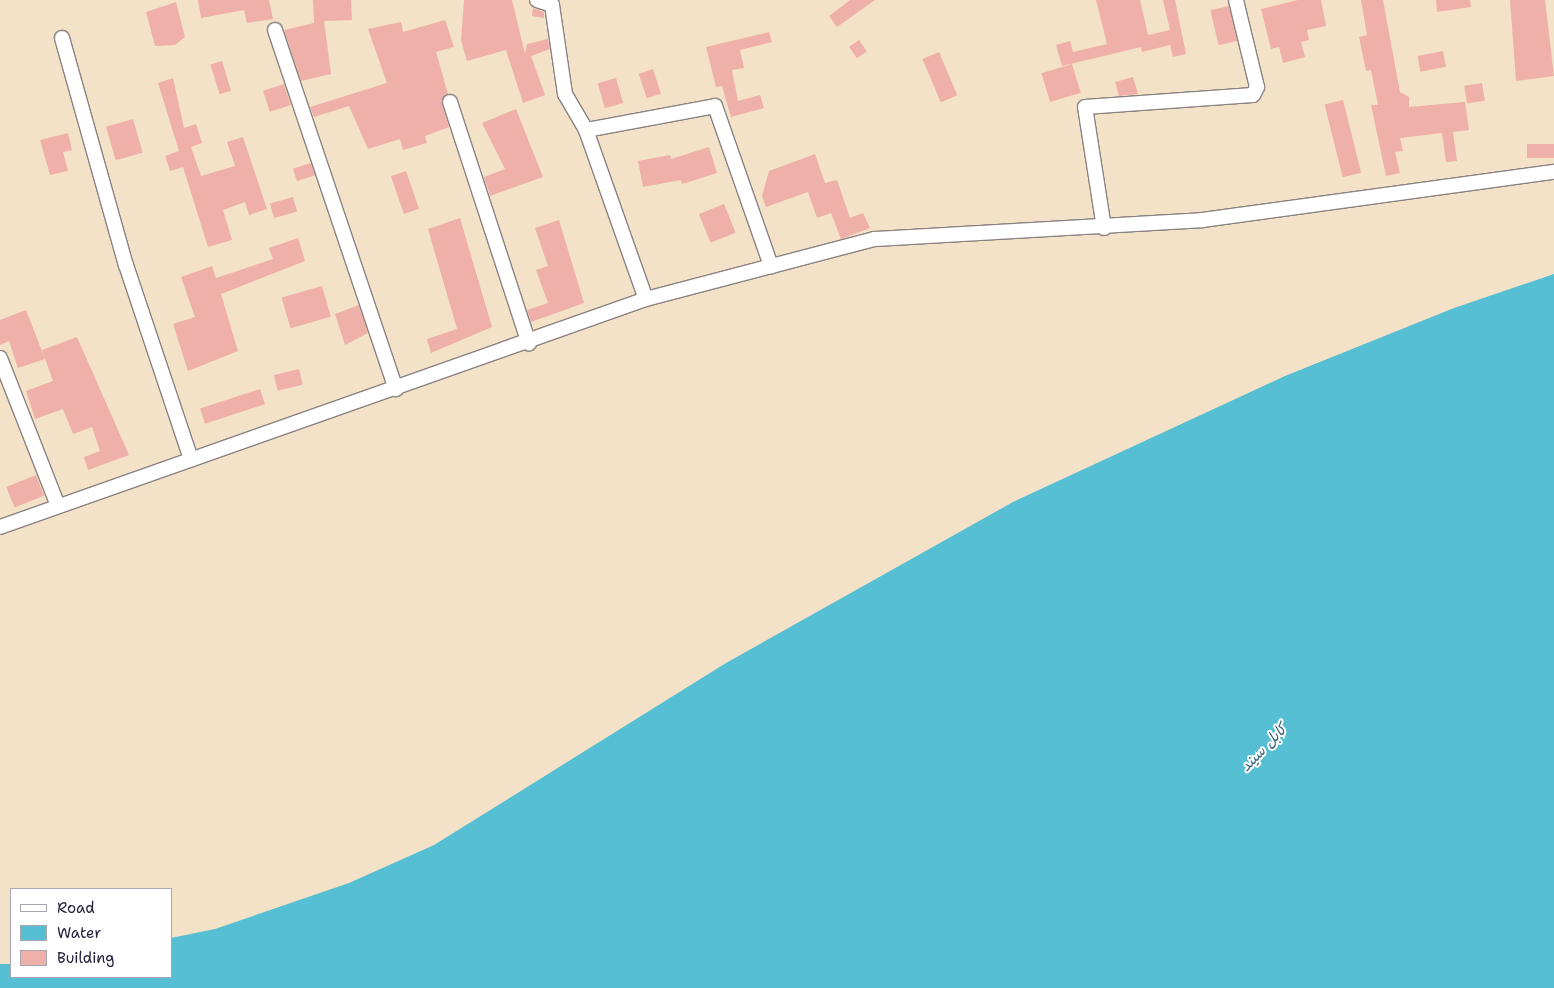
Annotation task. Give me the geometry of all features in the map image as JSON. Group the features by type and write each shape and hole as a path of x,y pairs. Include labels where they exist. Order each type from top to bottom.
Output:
{"street":[{"path":"537,0 552,5 565,94 586,130 646,299"},
{"path":"1104,228 1086,106 1253,95 1257,87 1236,0"},
{"path":"275,30 396,389"},
{"path":"62,38 126,265 192,460"},
{"path":"450,102 529,343"},
{"path":"586,130 715,106 771,266"},
{"path":"0,527 529,343 646,299 874,238 1104,228 1202,220 1554,172"},
{"path":"0,358 58,506"}],"water":[{"name":"کابل سيند","path":"1554,274 1554,988 0,988 0,964 10,964 10,978 172,978 172,938 215,929 349,883 434,845 726,663 1013,502 1285,376 1454,308"}],"building":[{"path":"198,0 269,0 273,19 247,23 244,10 201,18"},
{"path":"313,0 351,0 352,20 324,21 331,74 301,81 284,30 314,23"},
{"path":"464,0 512,0 525,54 527,44 548,39 550,49 531,56 545,95 523,103 506,50 467,61 461,40"},
{"path":"850,0 875,0 837,27 829,16"},
{"path":"1096,0 1140,0 1148,35 1170,30 1163,0 1175,0 1186,54 1173,57 1170,45 1142,52 1141,47 1062,66 1056,45 1070,41 1073,52 1107,44"},
{"path":"1298,0 1321,0 1326,26 1307,30 1309,40 1301,42 1305,57 1283,63 1279,47 1271,49 1261,9"},
{"path":"1361,0 1383,0 1400,92 1409,97 1409,107 1465,102 1469,130 1453,132 1457,161 1446,162 1442,133 1400,138 1403,151 1395,152 1400,173 1386,176 1371,105 1378,105 1371,70 1366,71 1359,37 1367,35"},
{"path":"1436,0 1470,0 1471,7 1437,12"},
{"path":"1510,0 1545,0 1554,76 1516,81"},
{"path":"176,2 185,37 175,45 155,46 146,12"},
{"path":"1229,6 1237,41 1219,45 1210,10"},
{"path":"533,8 544,12 544,18 532,16"},
{"path":"445,20 454,47 436,52 448,94 441,101 449,127 425,136 427,143 403,150 400,139 368,149 349,106 314,117 310,107 387,83 368,29 401,22 403,32"},
{"path":"769,32 772,42 740,50 744,68 732,70 738,101 760,95 764,108 731,117 722,86 716,87 706,47"},
{"path":"859,40 867,52 857,58 849,47"},
{"path":"1443,51 1446,67 1421,72 1417,56"},
{"path":"939,52 957,95 941,102 922,59"},
{"path":"222,61 231,91 220,94 211,65"},
{"path":"1072,64 1081,93 1050,102 1041,73"},
{"path":"653,69 661,94 647,98 639,74"},
{"path":"1133,77 1138,94 1119,96 1115,82"},
{"path":"173,78 184,128 196,124 202,143 191,147 201,176 235,166 227,142 243,137 267,209 249,215 245,202 223,210 232,240 208,247 183,167 170,171 165,156 179,151 158,83"},
{"path":"616,78 623,103 605,108 598,83"},
{"path":"1482,83 1485,101 1467,104 1464,86"},
{"path":"284,84 291,105 270,112 263,91"},
{"path":"1343,100 1361,173 1343,177 1325,105"},
{"path":"516,109 543,177 490,196 484,177 505,169 482,123"},
{"path":"133,119 143,153 116,160 106,127"},
{"path":"68,133 72,150 63,152 68,171 50,175 40,140"},
{"path":"1527,144 1554,144 1554,158 1527,158"},
{"path":"709,147 717,173 682,184 681,180 643,187 638,161 670,155 671,159"},
{"path":"815,154 825,183 837,180 850,218 863,213 870,228 841,239 831,213 817,218 808,192 766,207 762,196 769,171"},
{"path":"311,163 315,175 297,181 293,169"},
{"path":"406,171 419,209 404,214 391,176"},
{"path":"293,197 297,211 274,218 270,204"},
{"path":"724,204 736,233 711,243 699,214"},
{"path":"460,218 492,327 431,353 427,339 457,329 428,229"},
{"path":"559,220 584,303 531,322 527,310 548,303 536,270 548,266 535,228"},
{"path":"298,238 305,261 221,294 238,351 188,371 173,324 195,317 181,277 212,266 216,278 273,259 269,248"},
{"path":"322,286 331,317 290,328 282,298"},
{"path":"359,305 368,333 345,345 335,314"},
{"path":"26,310 45,359 18,368 9,341 0,345 0,320"},
{"path":"77,337 129,455 88,470 84,457 100,451 92,427 73,434 63,409 35,419 26,391 53,381 42,350"},
{"path":"299,369 303,385 278,391 274,375"},
{"path":"260,389 265,404 205,424 200,408"},
{"path":"36,475 44,495 15,507 6,487"}]}
